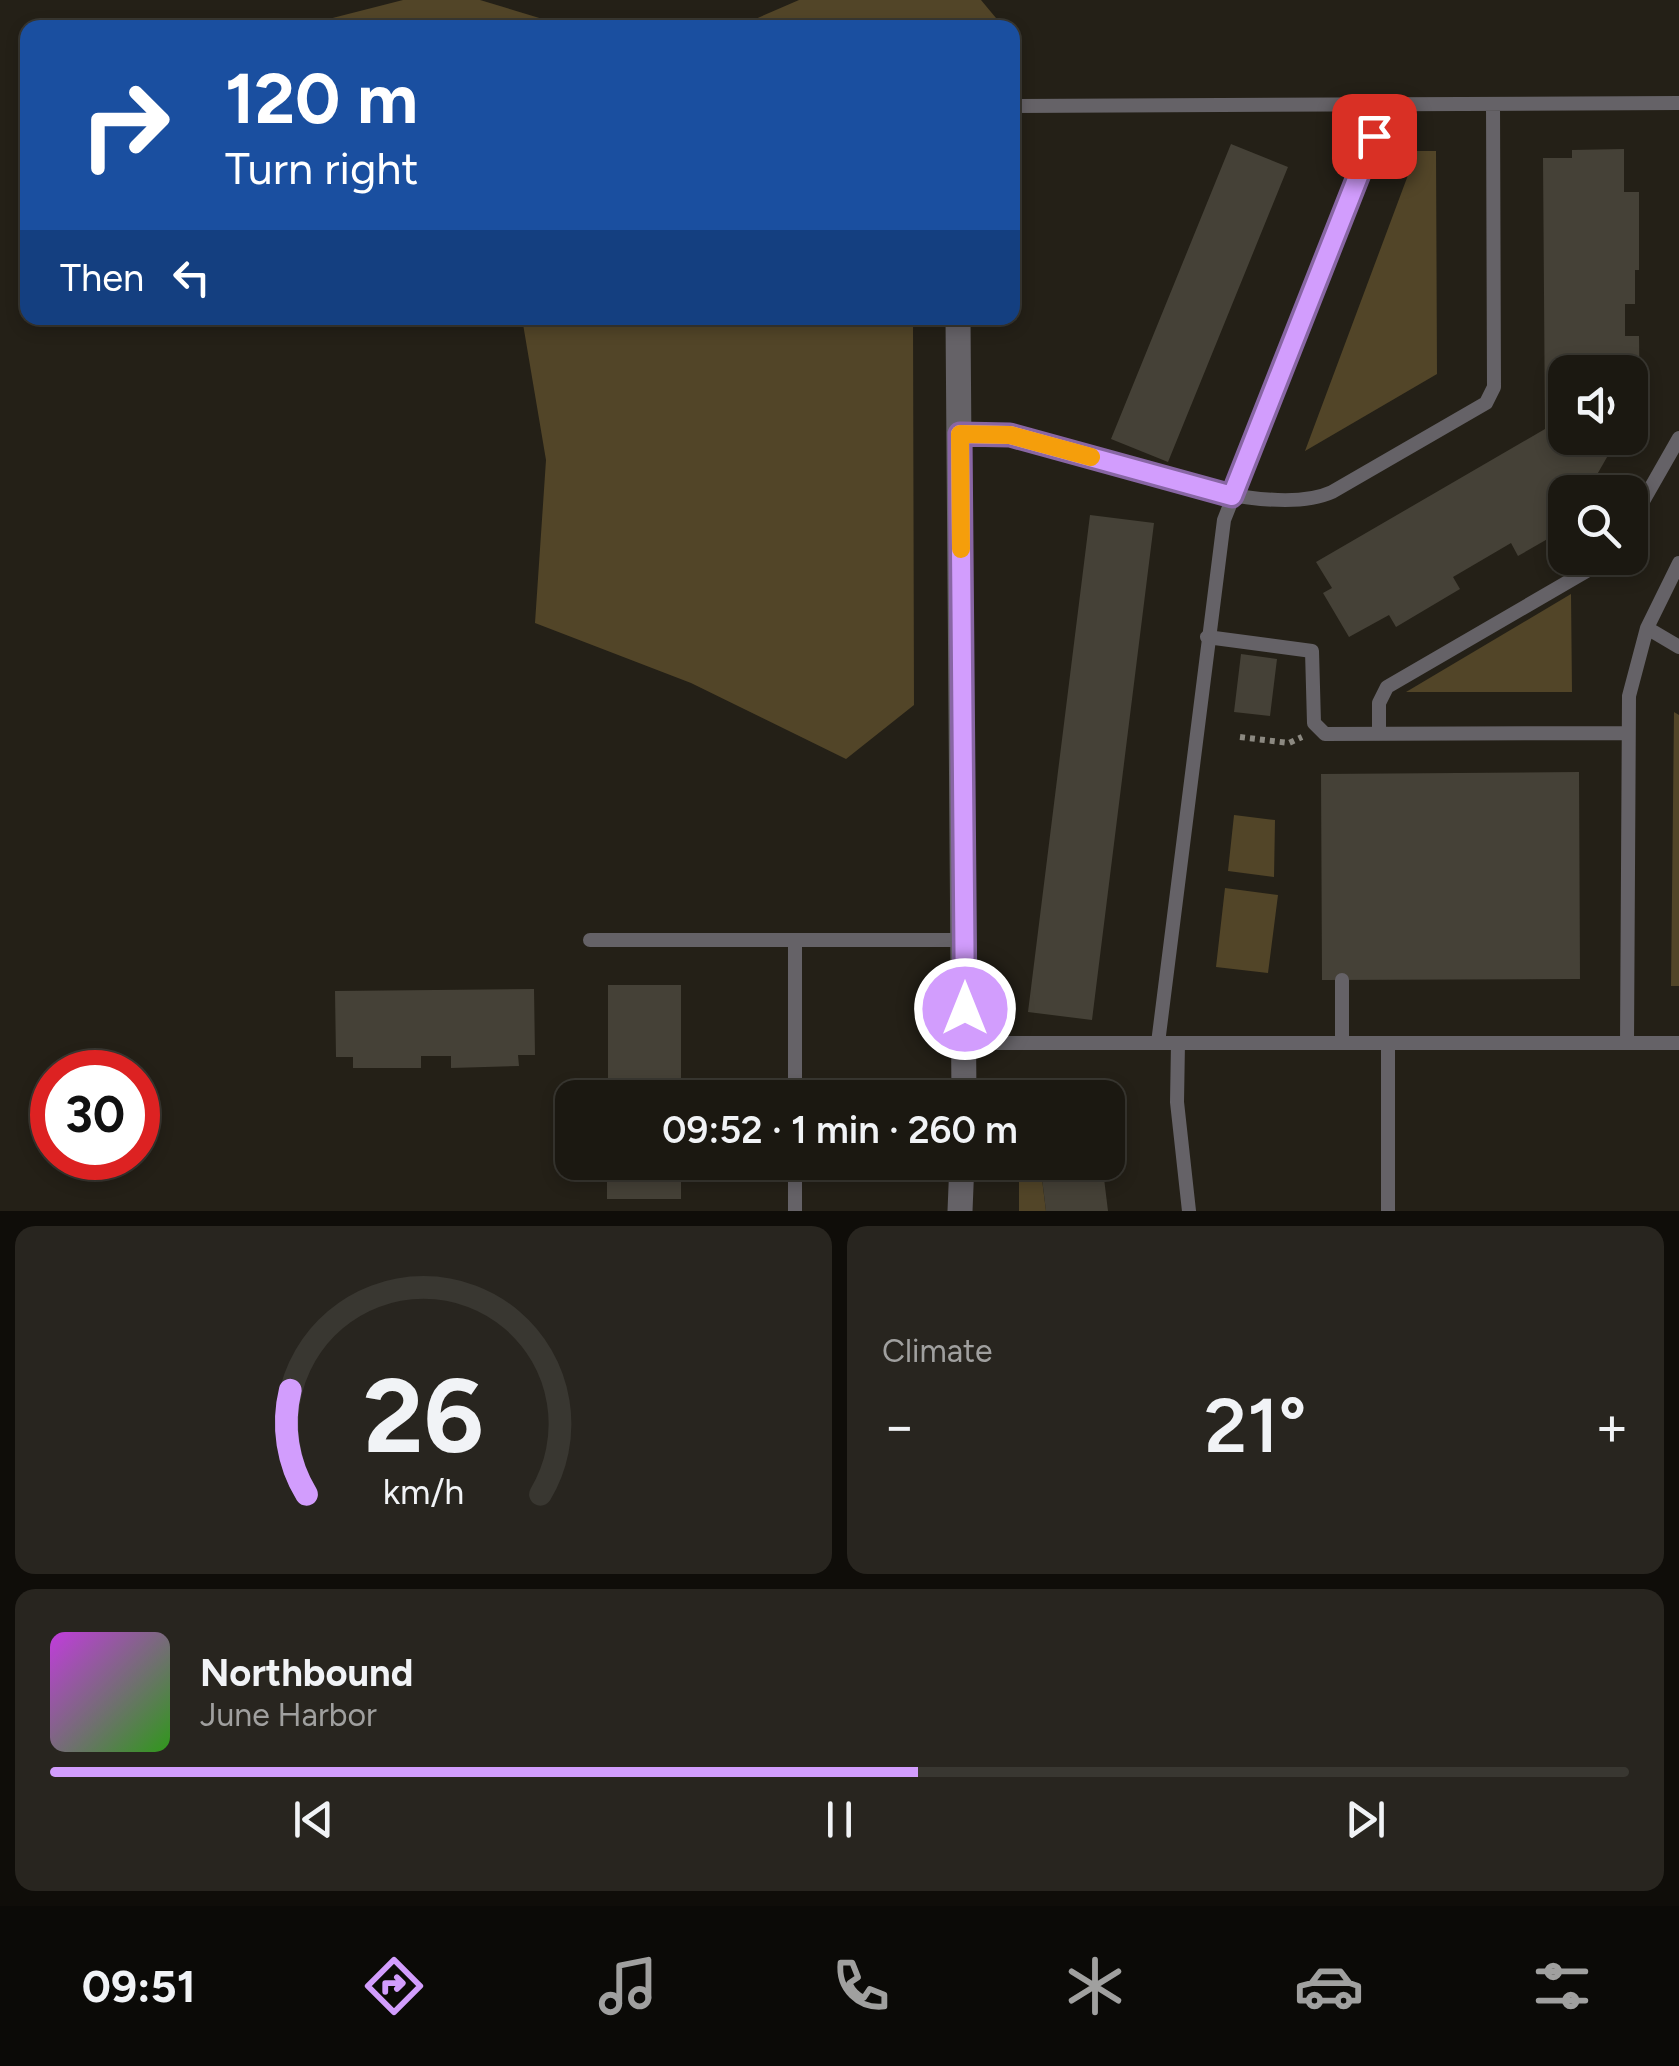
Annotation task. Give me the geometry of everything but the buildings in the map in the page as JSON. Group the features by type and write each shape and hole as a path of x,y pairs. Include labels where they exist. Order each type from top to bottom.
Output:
{"street":[{"path":"958,325 965,1080"},
{"path":"960,1211 961,1180"}],"lane":[{"path":"1020,106 1679,103"},
{"path":"1158,1043 1219,540 1232,496 1372,148 1374,104"},
{"path":"960,434 1010,435 1232,496 1324,496 1492,396 1493,104"},
{"path":"1648,492 1679,438"},
{"path":"1628,1043 1630,691 1647,628 1679,563"},
{"path":"1379,733 1379,703 1387,688 1580,575"},
{"path":"1647,628 1679,647"},
{"path":"1208,637 1312,650 1316,730 1628,733"},
{"path":"590,940 965,940"},
{"path":"795,940 795,1080"},
{"path":"1342,980 1342,1043"},
{"path":"966,1043 1679,1043"},
{"path":"1178,1043 1177,1102 1190,1211"},
{"path":"1388,1043 1388,1211"},
{"path":"795,1180 795,1211"}],"path":[{"path":"1240,736 1290,743 1316,730"}],"shaded area":[{"path":"403,0 480,0 546,20 325,20"},
{"path":"799,0 981,0 998,20 753,20"},
{"path":"1417,151 1436,151 1437,374 1305,451"},
{"path":"523,325 913,325 914,705 846,759 691,683 535,623 546,460"},
{"path":"1571,594 1572,692 1406,692"},
{"path":"1674,712 1679,715 1679,986 1671,986"},
{"path":"1234,815 1275,820 1274,877 1228,871"},
{"path":"1225,888 1278,895 1268,973 1216,967"},
{"path":"1019,1180 1042,1180 1046,1211 1019,1211"}],"slow traffic":[{"path":"961,549 960,434 1010,435 1091,457"}],"route":[{"path":"965,1009 960,434 1010,435 1232,496 1374,136"}]}
